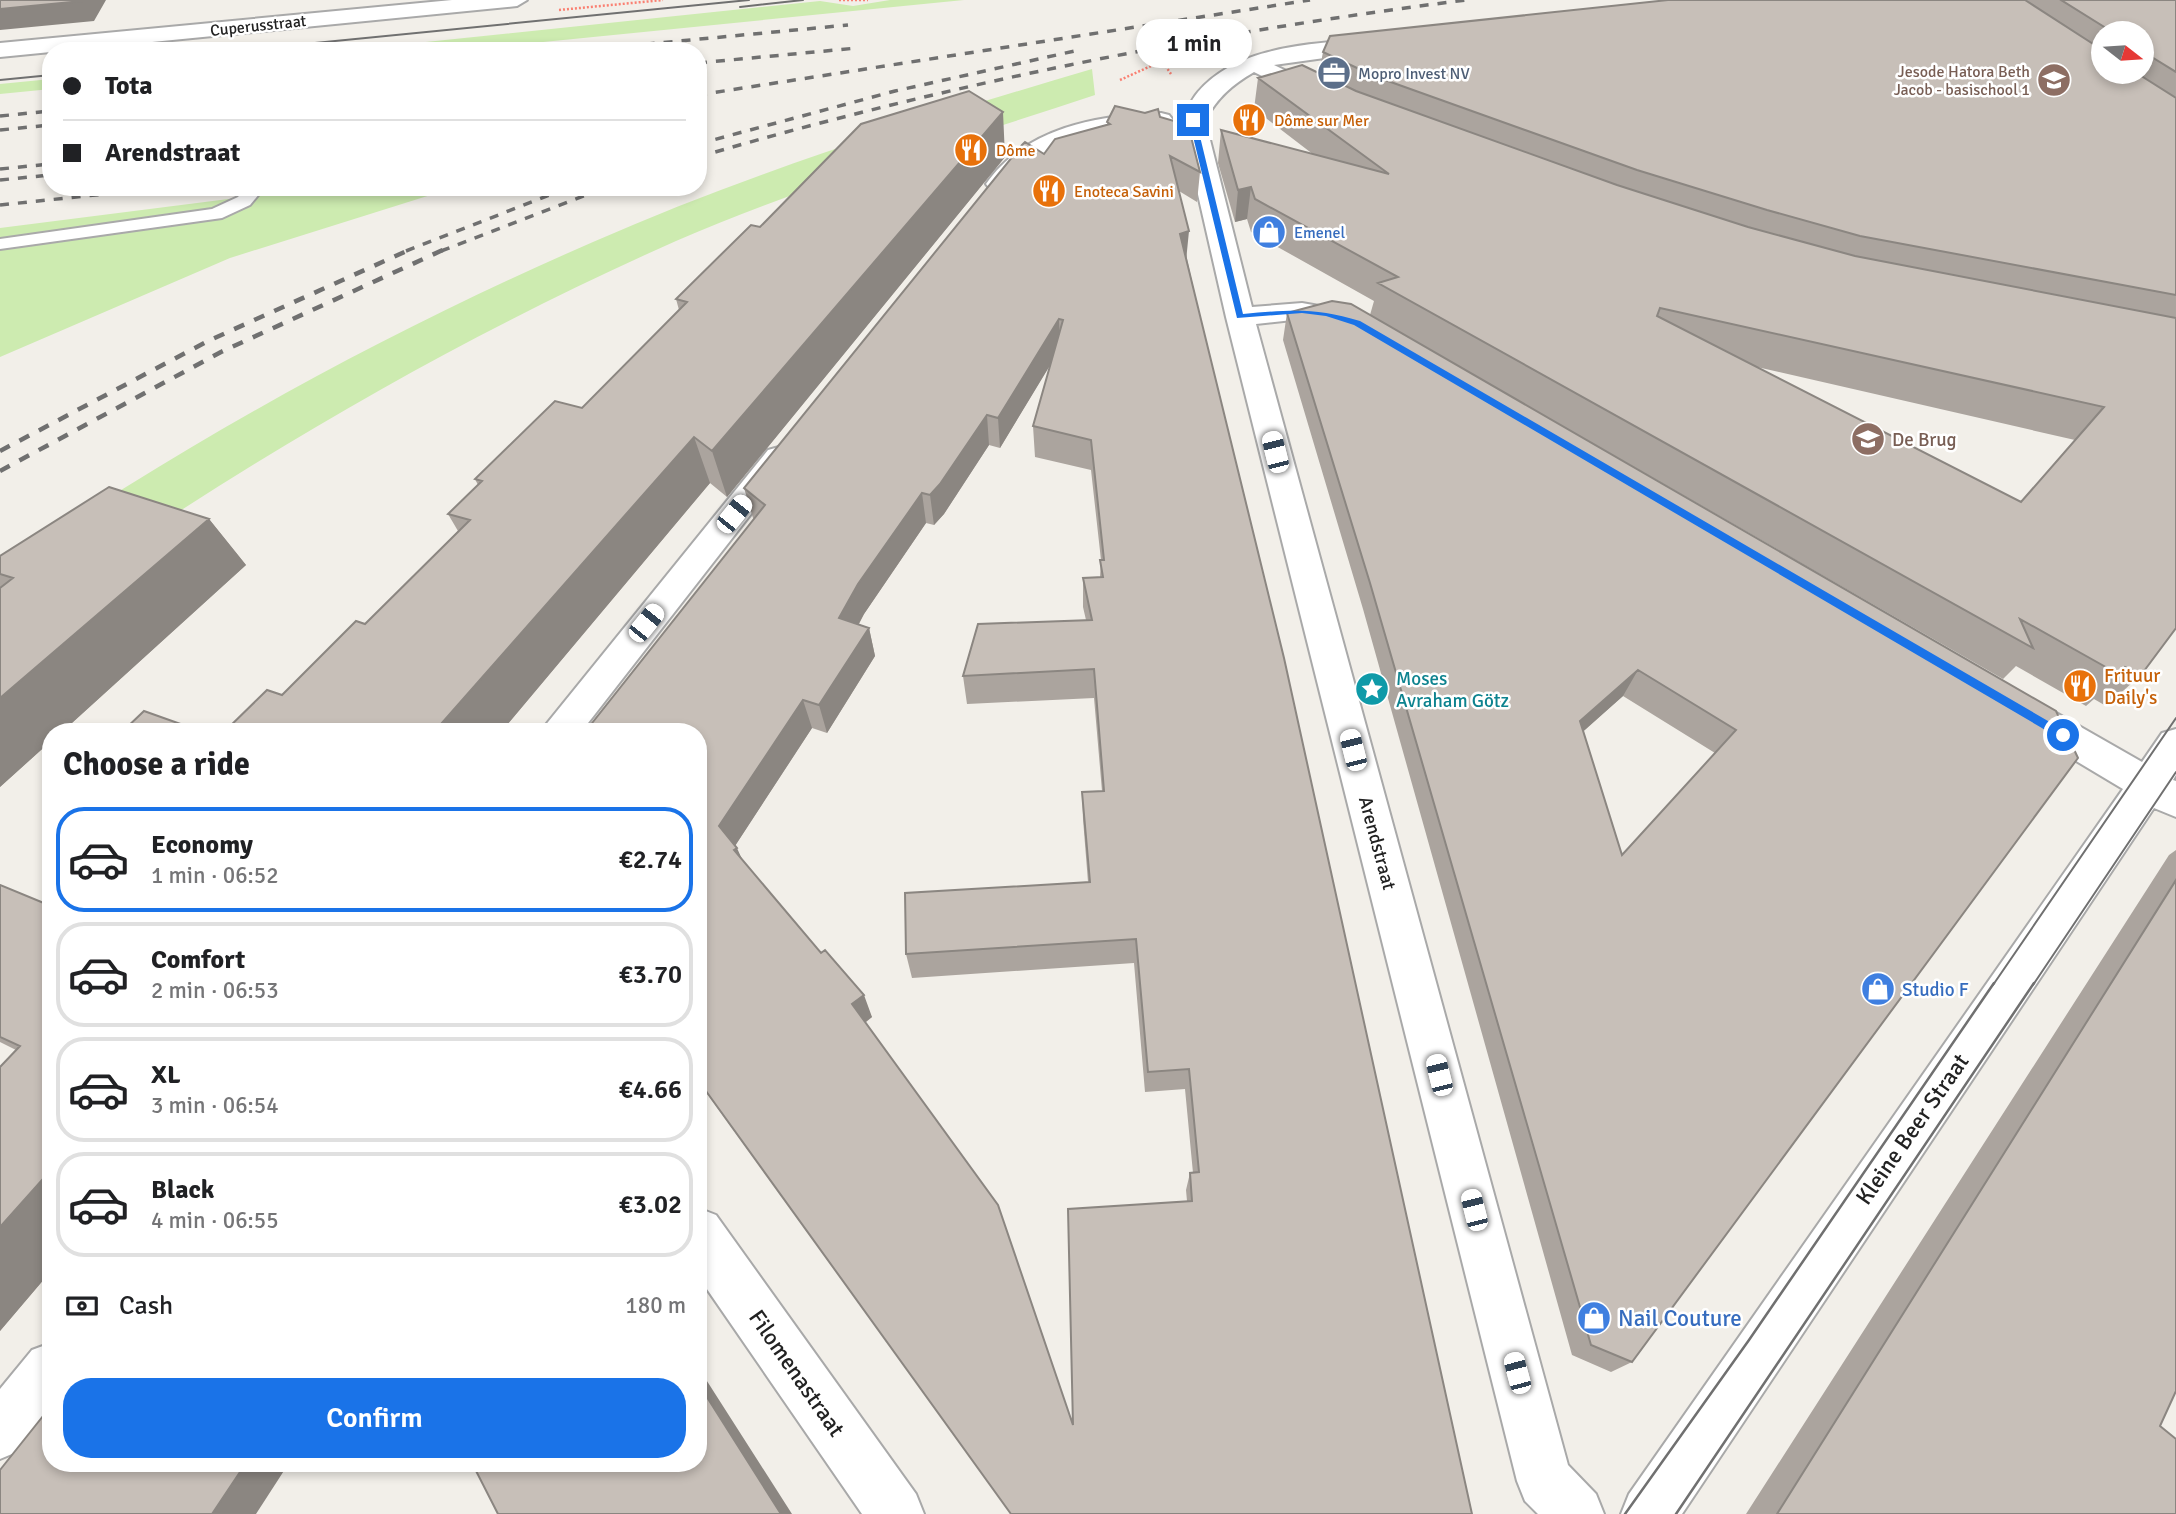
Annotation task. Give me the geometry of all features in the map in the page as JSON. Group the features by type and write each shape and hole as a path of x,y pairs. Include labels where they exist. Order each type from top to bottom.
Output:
{"street":[{"name":"Cuperusstraat","path":"83,42 517,0"},
{"path":"977,211 1012,167 1046,142 1111,122 1193,120 1209,91 1226,78 1255,64 1294,54 1394,43"},
{"name":"Cuperusstraat","path":"0,50 42,46"},
{"path":"1255,64 1347,109"},
{"name":"Arendstraat","path":"1193,120 1240,317 1545,1481 1576,1514"},
{"path":"1240,317 1302,311 1327,313 1367,329"},
{"path":"566,723 794,439"},
{"path":"2002,700 2162,793"},
{"name":"Kleine Beer Straat","path":"1649,1514 2162,793 2176,744"},
{"name":"Filomenastraat","path":"707,1246 896,1514"},
{"path":"0,1432 42,1379"}],"lane":[{"path":"0,244 215,214 244,201 248,196"}],"path":[{"path":"839,0 868,0"},
{"path":"1162,61 1167,70"}],"green space":[{"path":"890,0 964,0 542,42 426,42 820,1 853,6"},
{"path":"1092,69 1095,95 831,181 727,220 587,282 499,326 328,420 244,470 161,523 0,634 0,572 94,507 297,387 473,297 654,216 777,169 965,107"},
{"path":"42,80 42,90 0,94 0,84"},
{"path":"251,196 427,196 230,258 0,357 0,228"}],"building":[{"path":"0,0 82,0 82,1 0,9"},
{"path":"1668,0 2025,0 2091,43 2091,84 2154,84 2176,98 2176,295 1860,236 1767,210 1637,170 1374,76 1323,52 1330,36"},
{"path":"2061,0 2176,0 2176,72 2154,58 2154,21 2095,21"},
{"path":"1302,65 1356,91 1617,185 1748,227 1855,256 2176,318 2176,628 2141,675 2125,667 2120,675 2020,619 2033,648 1378,283 1398,277 1255,199 1251,187 1238,190 1221,130 1389,174 1258,78","holes":["1660,308 2104,407 2021,502 1657,316"]},
{"path":"969,91 1003,112 712,451 694,437 442,723 233,723 267,690 282,695 356,621 365,624 470,520 448,514 482,481 475,479 555,401 582,408 687,302 676,299 751,225 760,227 861,124"},
{"path":"1115,106 1145,113 1158,109 1160,117 1188,125 1200,172 1170,156 1189,231 1180,234 1284,658 1472,1514 1011,1514 707,1092 707,723 592,723 765,505 744,488 1022,145 1025,142 1044,154 1055,139 1110,124 1107,122","holes":["1059,319 1063,320 1033,426 1091,440 1104,560 1100,560 1103,577 1083,578 1092,620 978,624 963,676 1094,669 1104,791 1082,792 1090,882 905,893 906,954 1136,939 1148,1072 1189,1069 1199,1172 1190,1173 1192,1201 1068,1209 1073,1425 998,1205 852,1004 864,995 825,950 821,953 734,850 737,848 719,826 803,700 819,705 869,628 839,618 858,584 922,493 930,495 940,484 987,415 998,418"]},
{"path":"1332,301 1351,304 2056,711 2078,758 1632,1362 1591,1345 1370,583 1287,313","holes":["1638,670 1736,730 1622,855 1580,721"]},
{"path":"109,487 209,519 0,698 0,588 13,578 0,574 0,556"},
{"path":"144,711 178,723 131,723"},
{"path":"2176,880 2176,1391 2160,1426 2176,1439 2176,1514 1777,1514"},
{"path":"0,885 42,902 42,1180 0,1227 0,1067 20,1046 0,1037"},
{"path":"707,1397 781,1514 498,1514 477,1472 707,1472"},
{"path":"42,1417 42,1472 240,1472 212,1514 0,1514 0,1470"}],"tram line":[{"path":"325,42 749,0"},
{"path":"740,7 803,0"},
{"path":"0,80 42,76"},
{"path":"1993,985 2176,718"},
{"path":"2033,985 2176,772"},
{"path":"1625,1514 1749,1340 1994,983"},
{"path":"1676,1514 2034,983"}],"railway":[{"path":"707,94 1310,0"},
{"path":"707,154 888,106 1079,63 1271,28 1466,0"},
{"path":"669,42 848,25"},
{"path":"707,62 857,48"},
{"path":"707,142 895,91 1079,50"},
{"path":"0,116 42,112"},
{"path":"0,130 42,126"},
{"path":"0,169 42,165"},
{"path":"0,180 42,176"},
{"path":"0,205 86,196"},
{"path":"410,249 547,196"},
{"path":"441,251 584,196"},
{"path":"0,451 208,341 410,249"},
{"path":"406,251 410,249"},
{"path":"0,471 221,352 445,249"}],"place":[{"name":"Mopro Invest NV","path":"1334,73"},
{"name":"Jesode Hatora Beth Jacob - basischool 1","path":"2054,80"},
{"name":"Dôme sur Mer","path":"1249,120"},
{"name":"Dôme","path":"971,150"},
{"name":"Enoteca Savini","path":"1049,191"},
{"name":"Emenel","path":"1269,232"},
{"name":"De Brug","path":"1868,439"},
{"name":"Frituur Daily's","path":"2080,686"},
{"name":"Moses Avraham Götz","path":"1372,689"},
{"name":"Studio F","path":"1878,989"},
{"name":"Nail Couture","path":"1594,1318"}],"route":[{"path":"1193,120 1240,317 1302,311 1327,313 1357,323 2063,735"}]}
